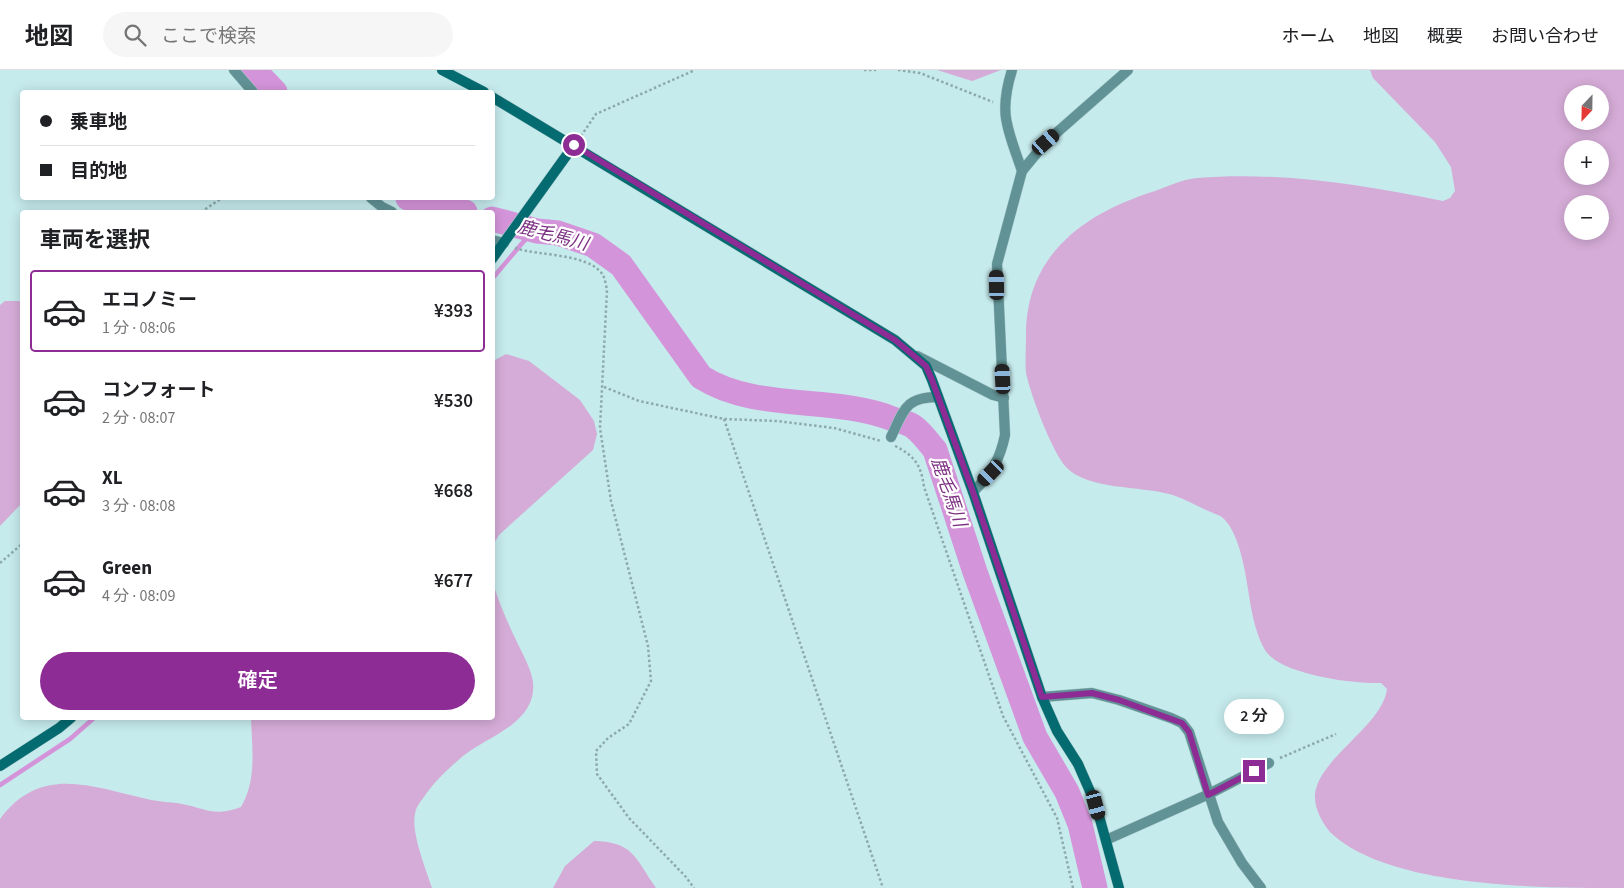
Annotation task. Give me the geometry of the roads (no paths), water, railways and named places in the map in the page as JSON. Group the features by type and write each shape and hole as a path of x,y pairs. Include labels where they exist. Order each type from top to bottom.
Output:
{"street":[{"path":"234,70 251,90"},
{"path":"442,70 480,90"},
{"path":"1012,70 1004,105 1005,120 1022,171"},
{"path":"973,492 991,473 1000,457 1005,435 996,264 1022,171 1046,142 1128,70"},
{"path":"495,99 895,340 926,366 973,492 1042,697 1057,731 1078,764 1096,805 1119,888"},
{"path":"495,255 574,145"},
{"path":"374,200 389,210"},
{"path":"495,240 507,240"},
{"path":"912,353 993,395 1004,398"},
{"path":"891,437 905,408 912,401 938,397"},
{"path":"1042,697 1092,693 1119,700 1182,723 1189,732 1218,822 1242,863 1261,888"},
{"path":"0,766 69,720"},
{"path":"1106,840 1208,795 1269,763"}],"waterway":[{"name":"鹿毛馬川","path":"254,70 273,90"},
{"name":"鹿毛馬川","path":"414,200 455,210"},
{"name":"鹿毛馬川","path":"495,220 537,231 558,233 593,245 621,265 701,377 723,388 746,395 845,407 870,412 909,424 923,435 935,450 975,572 1035,737 1067,792 1080,824 1095,888"},
{"path":"495,275 524,241 537,231"},
{"path":"0,785 70,739 92,720"}]}
